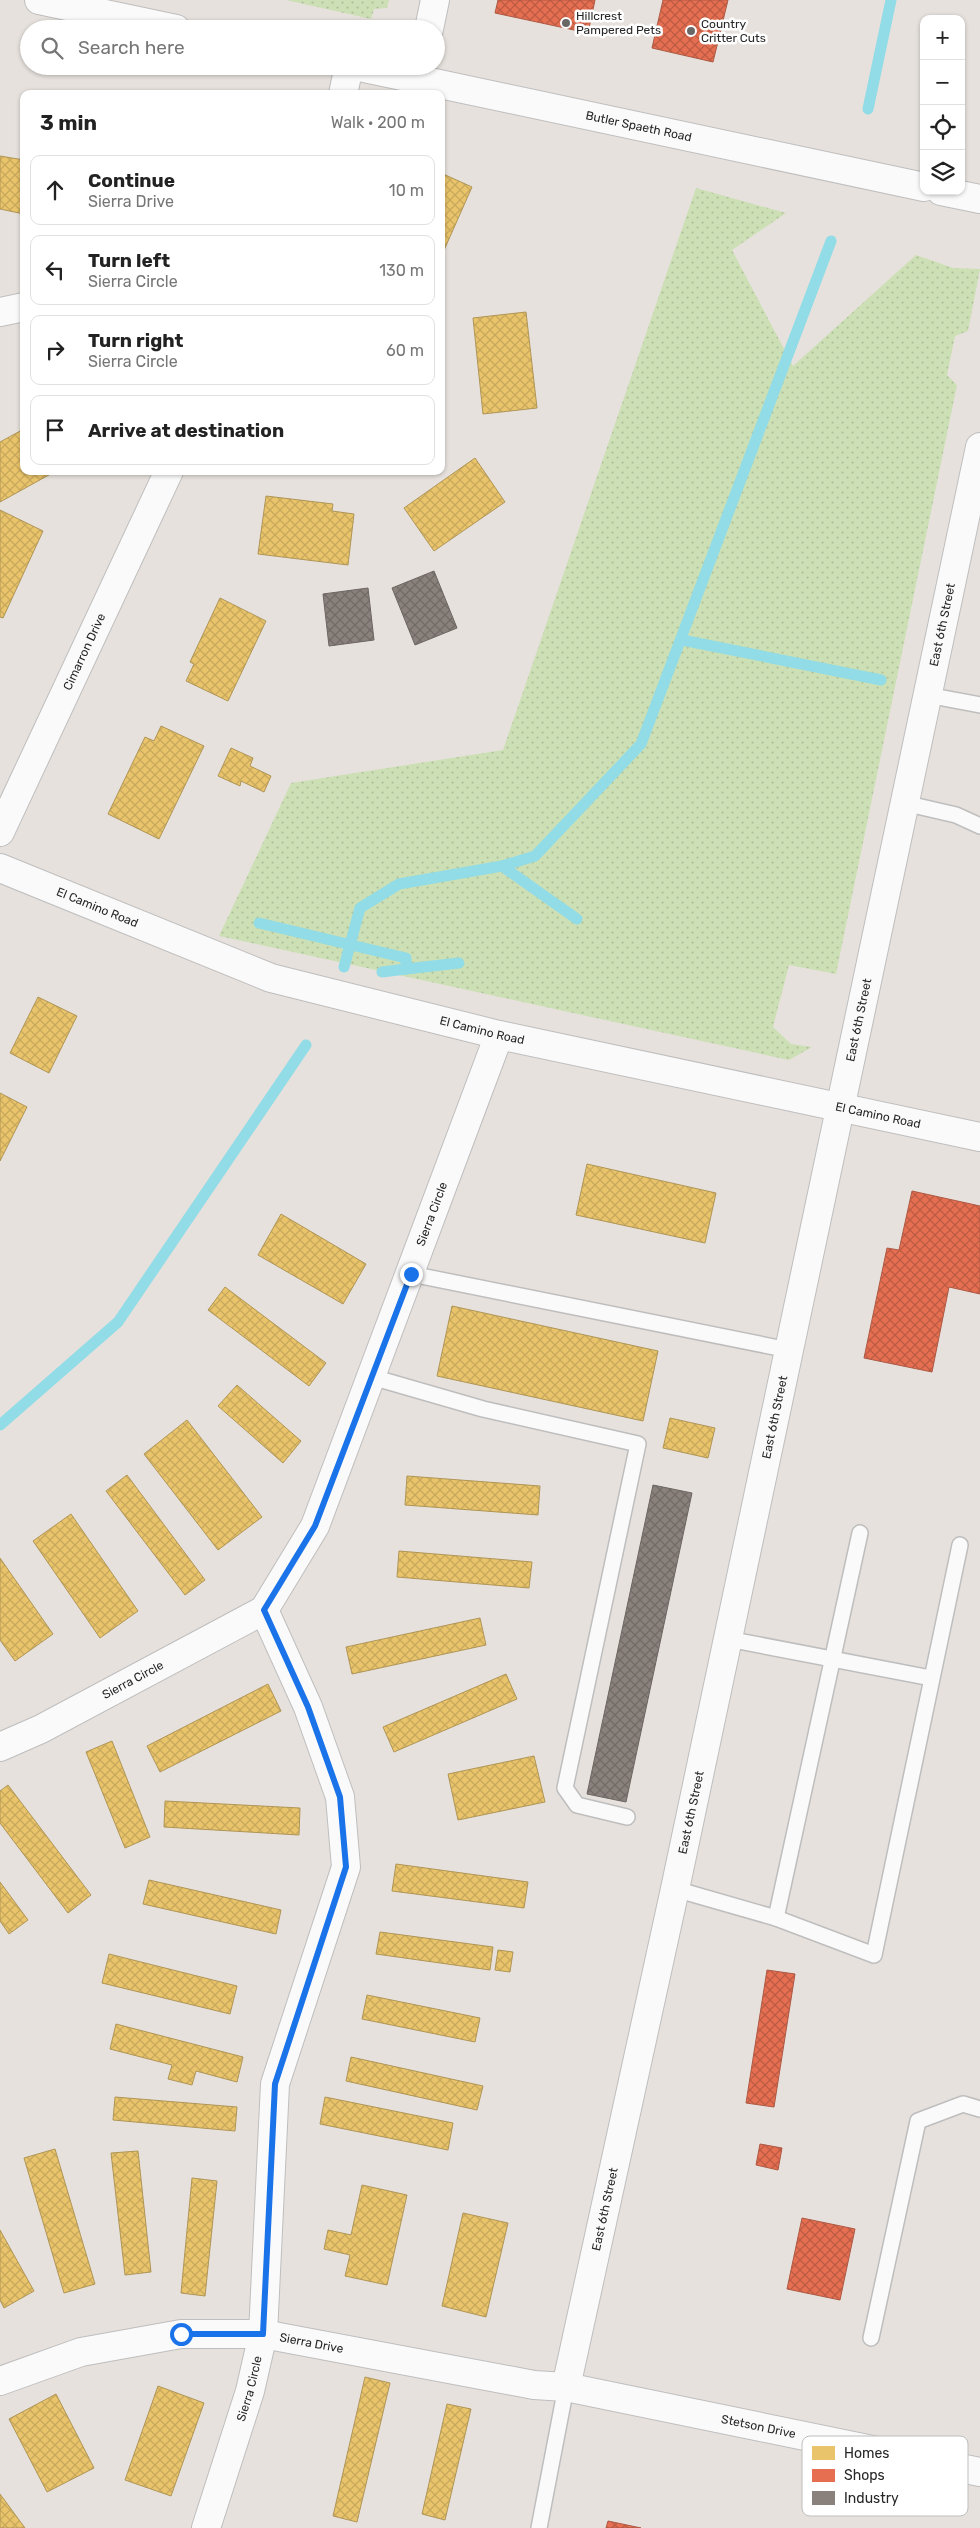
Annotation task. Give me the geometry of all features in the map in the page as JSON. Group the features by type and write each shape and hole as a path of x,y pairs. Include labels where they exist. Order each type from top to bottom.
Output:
{"street":[{"path":"39,0 133,20"},
{"path":"431,20 435,0"},
{"path":"344,90 347,75"},
{"name":"Butler Spaeth Road","path":"427,75 920,187"},
{"path":"958,195 980,200"},
{"path":"0,312 20,308"},
{"name":"East 6th Street","path":"566,2386 676,1889 926,695 980,447"},
{"name":"Cimarron Drive","path":"0,832 167,475"},
{"name":"El Camino Road","path":"0,868 271,978 499,1035 980,1137"},
{"name":"Sierra Circle","path":"0,1747 40,1729 264,1610 315,1526 499,1035"},
{"name":"Sierra Circle","path":"206,2528 250,2391 263,2334 275,2084 346,1867 340,1797 308,1707 264,1610"},
{"name":"Sierra Drive","path":"0,2381 81,2352 181,2334 263,2334 534,2385 566,2386"},
{"name":"Stetson Drive","path":"566,2386 807,2436"}],"lane":[{"path":"926,695 980,705"},
{"path":"904,803 956,815 980,826"},
{"path":"411,1274 789,1350"},
{"path":"372,1377 483,1410 638,1444 565,1788 577,1805 627,1817"},
{"path":"776,1918 860,1533"},
{"path":"676,1889 776,1918 874,1955 960,1545"},
{"path":"728,1639 932,1678"},
{"path":"871,2338 918,2121 964,2104 980,2109"},
{"path":"538,2528 566,2386"}],"green space":[{"path":"286,0 389,0 387,8 374,9 371,19"},
{"path":"696,188 786,213 732,250 793,366 916,255 953,268 980,269 968,331 955,336 947,375 957,385 836,974 789,965 773,1027 791,1044 812,1047 789,1060 219,936 291,783 503,750"}],"building: Homes":[{"path":"0,156 20,159 20,213 0,209"},
{"path":"445,175 472,187 445,248"},
{"path":"526,312 537,408 483,414 473,318"},
{"path":"20,431 20,475 49,475 0,502 0,442"},
{"path":"475,458 505,502 434,551 404,508"},
{"path":"266,496 333,504 332,511 354,514 348,565 258,554"},
{"path":"0,510 43,531 3,618 0,617"},
{"path":"220,598 266,621 228,701 186,681 194,664 190,662"},
{"path":"161,726 204,746 159,839 108,814 145,737 154,741"},
{"path":"231,748 253,758 250,766 271,776 264,792 241,781 240,786 218,776"},
{"path":"38,997 77,1016 49,1073 10,1053"},
{"path":"0,1093 27,1107 0,1161"},
{"path":"587,1164 716,1193 705,1243 576,1215"},
{"path":"281,1214 366,1264 343,1304 258,1255"},
{"path":"225,1287 326,1363 309,1386 208,1310"},
{"path":"452,1306 658,1351 643,1421 437,1376"},
{"path":"237,1385 301,1441 283,1463 218,1406"},
{"path":"670,1418 715,1428 708,1458 663,1448"},
{"path":"187,1420 262,1517 218,1550 144,1454"},
{"path":"127,1475 205,1580 185,1595 106,1491"},
{"path":"407,1476 540,1486 538,1515 405,1505"},
{"path":"71,1514 138,1611 100,1638 33,1541"},
{"path":"399,1551 532,1562 529,1588 397,1577"},
{"path":"0,1558 53,1634 15,1661 0,1640"},
{"path":"480,1618 486,1645 352,1674 346,1647"},
{"path":"506,1674 517,1699 394,1752 383,1727"},
{"path":"268,1684 281,1711 160,1772 147,1746"},
{"path":"112,1741 150,1837 125,1848 86,1752"},
{"path":"534,1756 545,1802 458,1820 448,1774"},
{"path":"8,1785 91,1895 68,1913 0,1823 0,1791"},
{"path":"165,1801 300,1808 299,1835 164,1827"},
{"path":"396,1864 528,1882 524,1908 392,1891"},
{"path":"149,1880 281,1910 276,1934 143,1904"},
{"path":"0,1882 28,1920 9,1934 0,1921"},
{"path":"380,1932 493,1947 490,1970 376,1954"},
{"path":"498,1950 513,1952 510,1972 495,1970"},
{"path":"109,1954 237,1986 230,2014 102,1983"},
{"path":"367,1995 480,2018 475,2042 362,2019"},
{"path":"116,2024 243,2057 237,2082 196,2071 192,2085 168,2079 172,2065 110,2049"},
{"path":"351,2057 483,2086 477,2110 346,2081"},
{"path":"115,2097 237,2107 235,2131 113,2120"},
{"path":"325,2097 453,2123 448,2150 320,2124"},
{"path":"55,2149 95,2284 64,2293 24,2158"},
{"path":"138,2151 151,2272 125,2275 111,2153"},
{"path":"192,2178 217,2181 205,2296 181,2293"},
{"path":"362,2185 407,2195 387,2285 345,2276 350,2255 324,2249 328,2230 351,2235"},
{"path":"463,2213 508,2223 486,2317 442,2306"},
{"path":"0,2230 34,2291 4,2308 0,2300"},
{"path":"365,2377 390,2383 357,2522 333,2516"},
{"path":"158,2386 204,2403 171,2496 125,2480"},
{"path":"56,2394 94,2468 47,2492 9,2419"},
{"path":"447,2404 471,2409 445,2520 422,2514"},
{"path":"0,2494 25,2528 0,2528"}],"building: Shops":[{"name":"Hillcrest Pampered Pets","path":"498,0 595,0 588,33 495,13"},
{"path":"663,0 728,0 713,62 652,48"},
{"path":"912,1191 980,1206 980,1294 949,1287 932,1372 864,1358 887,1248 899,1250"},
{"path":"767,1970 795,1974 774,2107 746,2103"},
{"path":"760,2144 782,2148 778,2170 756,2165"},
{"path":"802,2218 855,2229 840,2300 787,2289"},
{"path":"608,2521 641,2528 606,2528"}],"building: Industry":[{"path":"434,571 457,628 415,645 392,588"},
{"path":"368,588 374,640 329,646 323,594"},
{"path":"653,1485 692,1493 626,1802 587,1794"}],"waterway":[{"path":"868,109 891,0"},
{"path":"344,967 360,908 399,884 502,866 535,856 641,744 831,241"},
{"path":"682,640 881,680"},
{"path":"502,866 577,919"},
{"path":"259,923 406,958 406,969 382,972"},
{"path":"406,969 459,963"},
{"path":"0,1425 118,1322 306,1045"}],"place":[{"name":"Hillcrest Pampered Pets","path":"566,23"},
{"name":"Country Critter Cuts","path":"691,31"}],"route":[{"path":"181,2334 263,2334 275,2084 346,1867 340,1797 308,1707 264,1610 315,1526 411,1274"}]}
